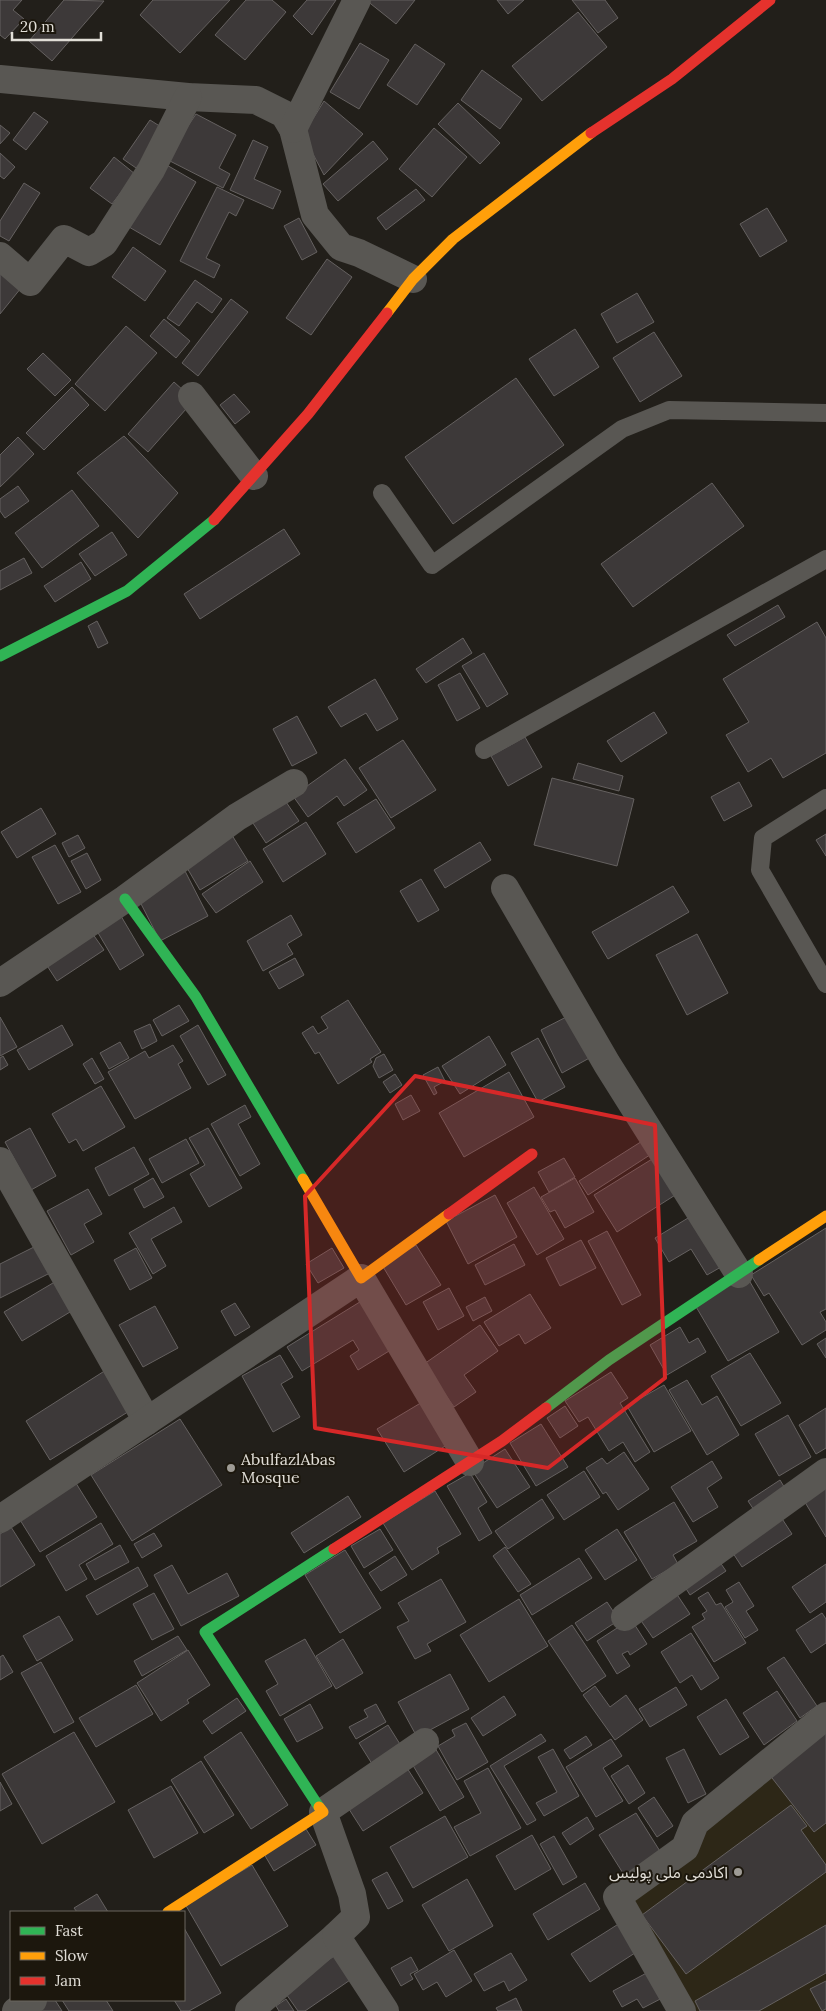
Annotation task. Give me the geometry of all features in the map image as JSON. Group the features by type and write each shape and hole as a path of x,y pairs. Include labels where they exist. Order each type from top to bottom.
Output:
{"street":[{"path":"293,129 357,0"},
{"path":"0,655 126,591 218,517 308,414 413,279 453,240 561,154 672,79 769,1"},
{"path":"0,79 188,97 256,100 284,114 293,129 316,215 341,247 359,253 413,279"},
{"path":"0,256 30,282 64,239 89,252 104,243 151,170 188,97"},
{"path":"192,396 254,476"},
{"path":"0,983 125,900 237,817 294,783"},
{"path":"505,888 607,1064 739,1274"},
{"path":"125,900 196,997 470,1462"},
{"path":"0,1519 361,1278 532,1154"},
{"path":"0,1161 147,1421"},
{"path":"249,2011 356,1917 352,1894 323,1812 205,1632 502,1441 609,1360 826,1216"},
{"path":"625,1617 826,1472"},
{"path":"682,2011 617,1897 684,1848 695,1823 826,1716"},
{"path":"170,1911 323,1812 425,1742"},
{"path":"336,1936 385,2011"},
{"path":"16,2011 31,2001"}],"lane":[{"path":"382,493 432,565 622,429 669,410 826,413"},
{"path":"484,750 826,559"},
{"path":"826,798 763,838 760,870 826,984"}],"highlighted area":[{"path":"415,1076 655,1125 665,1378 548,1468 315,1428 305,1196"}],"shaded area":[{"name":"اکادمی ملی پولیس","path":"826,1716 826,2011 682,2011 617,1897"}],"building":[{"path":"0,0 22,0 13,10 24,19 5,39 0,35"},
{"path":"64,0 104,1 52,61 29,41"},
{"path":"153,0 230,0 180,53 140,15"},
{"path":"246,0 272,0 286,12 245,60 215,35"},
{"path":"307,0 336,0 312,35 293,16"},
{"path":"366,0 415,0 396,24"},
{"path":"497,0 524,0 508,14"},
{"path":"572,0 605,0 618,18 598,33"},
{"path":"578,12 607,47 542,101 512,66"},
{"path":"360,43 389,60 359,109 330,92"},
{"path":"415,44 445,64 417,105 387,85"},
{"path":"482,70 522,99 500,129 461,100"},
{"path":"324,101 363,134 324,175 303,135"},
{"path":"458,103 500,143 480,164 438,124"},
{"path":"34,112 48,122 26,150 13,140"},
{"path":"196,114 236,135 219,168 230,174 223,188 166,159"},
{"path":"150,120 166,130 139,170 123,159"},
{"path":"0,125 10,133 0,144"},
{"path":"434,128 467,157 432,197 399,169"},
{"path":"253,140 268,147 254,179 281,191 273,209 230,190"},
{"path":"373,141 388,159 338,201 323,184"},
{"path":"0,153 15,167 4,179 0,176"},
{"path":"114,157 135,174 112,204 90,188"},
{"path":"165,164 196,182 160,245 129,227"},
{"path":"24,183 40,193 9,241 0,236 0,221"},
{"path":"217,187 244,200 236,216 229,212 206,258 220,265 214,278 180,261"},
{"path":"416,189 425,200 386,230 377,218"},
{"path":"767,208 787,241 760,257 740,224"},
{"path":"299,218 317,252 302,260 284,226"},
{"path":"133,247 166,271 145,301 112,277"},
{"path":"327,259 352,277 311,335 286,318"},
{"path":"0,271 21,288 0,314"},
{"path":"195,280 222,299 212,313 197,302 179,326 167,318"},
{"path":"637,293 654,322 617,343 601,314"},
{"path":"231,299 248,312 198,376 182,363"},
{"path":"164,319 190,341 176,358 150,336"},
{"path":"126,326 157,353 105,411 75,384"},
{"path":"575,329 599,367 554,396 529,359"},
{"path":"654,332 682,376 640,402 613,358"},
{"path":"43,353 71,380 55,396 27,369"},
{"path":"516,378 564,445 453,524 405,457"},
{"path":"174,382 194,400 148,452 128,434"},
{"path":"72,387 89,405 44,450 26,433"},
{"path":"234,394 250,412 235,424 220,405"},
{"path":"124,436 178,493 138,538 77,473"},
{"path":"18,437 34,454 0,487 0,455"},
{"path":"712,483 744,526 633,607 601,564"},
{"path":"18,486 29,501 5,518 0,511 0,499"},
{"path":"72,490 99,526 42,568 15,533"},
{"path":"284,529 300,554 200,619 184,594"},
{"path":"112,532 127,555 95,576 79,554"},
{"path":"24,558 32,573 0,590 0,571"},
{"path":"81,562 91,579 55,602 44,586"},
{"path":"778,605 785,617 735,646 727,635"},
{"path":"97,621 108,643 98,648 88,626"},
{"path":"817,622 826,638 826,753 783,778 771,758 748,772 726,735 749,722 723,679"},
{"path":"463,638 472,653 426,683 416,669"},
{"path":"484,653 508,694 487,707 462,666"},
{"path":"460,673 480,708 457,721 438,685"},
{"path":"375,679 398,719 377,731 366,713 341,727 328,707"},
{"path":"654,712 667,733 621,762 607,741"},
{"path":"297,716 317,753 292,766 273,729"},
{"path":"525,737 542,767 508,786 491,756"},
{"path":"403,740 436,790 391,818 359,768"},
{"path":"345,759 367,790 344,806 337,796 308,817 293,796"},
{"path":"578,763 623,776 619,791 573,779"},
{"path":"552,778 634,799 617,866 534,845"},
{"path":"739,782 752,806 724,821 711,797"},
{"path":"284,799 299,821 266,843 251,820"},
{"path":"376,799 395,828 356,853 337,823"},
{"path":"41,808 56,834 17,858 1,832"},
{"path":"306,822 326,854 283,882 263,849"},
{"path":"230,832 248,861 200,890 183,861"},
{"path":"826,834 826,856 816,840"},
{"path":"78,835 85,848 69,857 62,843"},
{"path":"480,842 491,860 445,888 434,870"},
{"path":"55,845 81,892 58,904 32,857"},
{"path":"87,853 101,880 86,889 71,861"},
{"path":"250,861 263,882 216,913 202,894"},
{"path":"185,871 208,916 160,941 137,896"},
{"path":"421,879 439,910 418,922 400,891"},
{"path":"673,886 689,912 608,959 592,932"},
{"path":"118,911 144,955 120,970 94,926"},
{"path":"291,915 302,935 287,944 293,954 263,971 247,941"},
{"path":"90,930 104,950 57,981 44,961"},
{"path":"697,934 728,993 687,1015 656,955"},
{"path":"295,958 304,975 279,989 269,972"},
{"path":"348,1000 381,1052 370,1059 372,1062 338,1084 319,1052 315,1054 302,1033 313,1026 318,1034 328,1028 321,1017"},
{"path":"179,1005 189,1021 162,1036 153,1020"},
{"path":"574,1013 595,1055 562,1073 541,1030"},
{"path":"0,1017 17,1047 0,1056"},
{"path":"150,1024 157,1041 142,1049 134,1031"},
{"path":"62,1025 73,1045 29,1070 17,1050"},
{"path":"198,1025 226,1075 208,1085 180,1036"},
{"path":"489,1036 506,1065 460,1094 442,1066"},
{"path":"538,1038 565,1087 538,1102 511,1053"},
{"path":"120,1042 129,1058 109,1069 100,1053"},
{"path":"173,1045 183,1061 178,1064 191,1088 135,1119 108,1072 145,1051 149,1058"},
{"path":"384,1054 393,1070 379,1078 373,1066 376,1058"},
{"path":"3,1056 8,1065 0,1070 0,1058"},
{"path":"92,1058 104,1079 95,1084 83,1064"},
{"path":"438,1067 445,1081 434,1087 437,1093 434,1095 423,1075"},
{"path":"509,1072 534,1117 464,1157 439,1113"},
{"path":"395,1074 402,1085 390,1093 383,1082"},
{"path":"101,1086 125,1127 83,1151 76,1139 69,1143 52,1114"},
{"path":"411,1095 420,1111 403,1120 395,1104"},
{"path":"245,1105 251,1117 238,1124 260,1164 240,1176 211,1124"},
{"path":"30,1128 56,1176 31,1190 5,1142"},
{"path":"208,1128 242,1188 209,1207 190,1174 205,1165 189,1138"},
{"path":"647,1138 656,1151 588,1195 579,1181"},
{"path":"186,1139 199,1163 162,1183 149,1159"},
{"path":"134,1147 149,1174 109,1196 95,1168"},
{"path":"657,1156 680,1192 617,1232 594,1195"},
{"path":"564,1158 575,1177 549,1192 538,1172"},
{"path":"153,1178 164,1197 144,1208 134,1189"},
{"path":"575,1178 594,1212 565,1228 555,1210 550,1212 541,1197"},
{"path":"534,1187 564,1239 537,1255 507,1203"},
{"path":"88,1189 102,1214 84,1224 94,1242 71,1255 47,1211"},
{"path":"495,1195 517,1237 468,1264 446,1221"},
{"path":"174,1207 182,1222 151,1239 166,1266 153,1274 129,1233"},
{"path":"698,1212 728,1263 707,1275 691,1249 669,1262 655,1238"},
{"path":"826,1228 826,1309 820,1312 826,1322 826,1330 802,1345 769,1293 764,1296 751,1275"},
{"path":"607,1231 641,1295 622,1305 588,1241"},
{"path":"581,1240 596,1268 560,1286 546,1258"},
{"path":"40,1244 54,1271 0,1298 0,1264"},
{"path":"514,1244 525,1265 485,1285 475,1265"},
{"path":"416,1245 441,1285 406,1305 382,1265"},
{"path":"136,1248 152,1278 130,1290 114,1260"},
{"path":"332,1248 344,1268 318,1283 306,1264"},
{"path":"746,1275 779,1332 728,1361 695,1305"},
{"path":"58,1280 75,1309 22,1341 4,1312"},
{"path":"449,1288 464,1316 438,1330 423,1302"},
{"path":"530,1294 551,1328 525,1344 519,1334 499,1346 484,1322"},
{"path":"485,1297 492,1311 473,1321 466,1307"},
{"path":"363,1300 394,1348 358,1370 350,1356 359,1350 353,1340 302,1371 287,1347"},
{"path":"235,1303 250,1327 235,1336 221,1311"},
{"path":"155,1306 178,1348 143,1367 119,1325"},
{"path":"480,1325 498,1351 464,1375 476,1392 454,1407 424,1364"},
{"path":"680,1327 689,1343 698,1338 706,1352 667,1375 650,1345"},
{"path":"826,1338 826,1358 817,1344"},
{"path":"750,1353 781,1403 741,1426 711,1376"},
{"path":"280,1355 293,1377 281,1384 300,1417 273,1432 242,1376"},
{"path":"106,1370 131,1410 50,1460 26,1421"},
{"path":"611,1372 628,1398 620,1403 650,1452 635,1462 623,1442 609,1451 588,1417 579,1422 565,1401"},
{"path":"687,1380 702,1405 717,1396 739,1435 707,1455 669,1390"},
{"path":"664,1385 691,1431 654,1452 627,1406"},
{"path":"424,1401 450,1443 404,1472 377,1429"},
{"path":"565,1406 578,1426 560,1438 547,1418"},
{"path":"826,1408 826,1448 816,1454 799,1425"},
{"path":"788,1415 811,1457 779,1476 755,1434"},
{"path":"180,1419 222,1485 132,1541 91,1475"},
{"path":"541,1424 568,1467 536,1486 510,1443"},
{"path":"505,1449 530,1487 497,1508 472,1470"},
{"path":"624,1452 649,1489 618,1510 606,1492 603,1494 586,1468 602,1458 607,1464"},
{"path":"712,1461 722,1478 707,1488 718,1507 693,1522 671,1487"},
{"path":"584,1471 600,1497 564,1520 547,1495"},
{"path":"470,1473 487,1502 478,1508 492,1533 479,1541 447,1486"},
{"path":"826,1478 826,1537 800,1494"},
{"path":"74,1480 97,1517 40,1552 17,1515"},
{"path":"780,1480 789,1495 758,1516 748,1501"},
{"path":"435,1491 461,1534 437,1548 439,1553 412,1570 383,1523"},
{"path":"348,1496 361,1517 304,1553 291,1533"},
{"path":"542,1499 554,1518 508,1549 495,1531"},
{"path":"674,1502 697,1541 673,1555 678,1564 652,1579 624,1532"},
{"path":"779,1514 792,1534 742,1567 729,1547"},
{"path":"101,1523 113,1544 79,1565 87,1579 66,1591 46,1556"},
{"path":"11,1527 35,1565 0,1587 0,1534"},
{"path":"380,1529 393,1550 364,1568 351,1546"},
{"path":"617,1529 637,1560 605,1580 585,1550"},
{"path":"154,1533 162,1546 142,1558 134,1544"},
{"path":"120,1545 129,1562 95,1580 86,1564"},
{"path":"505,1547 531,1584 518,1592 493,1556"},
{"path":"345,1550 381,1608 340,1633 305,1575"},
{"path":"715,1555 726,1571 690,1595 680,1579"},
{"path":"395,1556 407,1575 381,1591 369,1573"},
{"path":"579,1558 592,1578 532,1615 520,1595"},
{"path":"826,1564 826,1602 810,1613 792,1587"},
{"path":"172,1565 188,1594 227,1573 239,1596 181,1626 154,1575"},
{"path":"138,1567 148,1586 97,1615 86,1596"},
{"path":"441,1579 466,1622 427,1644 431,1651 415,1659 397,1627 409,1621 398,1603"},
{"path":"739,1582 754,1606 746,1611 758,1630 745,1638 725,1607 733,1602 726,1590"},
{"path":"672,1587 690,1614 653,1638 635,1612"},
{"path":"708,1592 716,1605 721,1603 746,1643 714,1662 692,1627 705,1619 702,1614 707,1611 698,1598"},
{"path":"154,1593 174,1629 152,1640 133,1604"},
{"path":"519,1599 548,1646 489,1682 460,1635"},
{"path":"607,1602 619,1620 587,1641 575,1623"},
{"path":"822,1613 826,1619 826,1643 811,1653 796,1630"},
{"path":"59,1616 73,1640 37,1661 23,1636"},
{"path":"631,1619 647,1644 630,1655 628,1651 622,1654 630,1666 617,1674 597,1641"},
{"path":"572,1625 606,1676 582,1692 548,1641"},
{"path":"691,1633 719,1678 701,1690 692,1675 680,1683 661,1652"},
{"path":"178,1636 187,1650 142,1676 134,1661"},
{"path":"305,1639 332,1686 280,1716 266,1691 278,1684 265,1661"},
{"path":"343,1639 363,1673 336,1689 316,1656"},
{"path":"188,1650 210,1685 187,1700 189,1703 161,1721 137,1683"},
{"path":"3,1655 13,1672 0,1680 0,1657"},
{"path":"784,1657 817,1706 800,1718 767,1668"},
{"path":"41,1662 74,1722 54,1733 21,1673"},
{"path":"450,1674 469,1709 417,1737 398,1702"},
{"path":"136,1685 153,1714 96,1747 79,1718"},
{"path":"595,1686 610,1707 626,1695 643,1720 615,1740 583,1695"},
{"path":"676,1687 687,1705 650,1727 639,1709"},
{"path":"777,1691 797,1721 764,1745 743,1713"},
{"path":"504,1696 516,1715 483,1736 471,1718"},
{"path":"237,1698 246,1711 212,1734 203,1721"},
{"path":"726,1699 749,1737 720,1755 697,1717"},
{"path":"310,1704 323,1728 297,1742 284,1719"},
{"path":"376,1704 386,1722 356,1739 349,1727 368,1717 364,1710"},
{"path":"466,1723 488,1762 457,1780 438,1746 455,1736 452,1730"},
{"path":"388,1725 403,1749 374,1767 359,1743"},
{"path":"826,1730 826,1823 814,1832 769,1774"},
{"path":"74,1732 115,1802 42,1844 2,1774"},
{"path":"241,1732 288,1805 251,1829 204,1757"},
{"path":"541,1734 546,1741 504,1766 536,1820 527,1825 490,1766"},
{"path":"586,1736 592,1745 570,1759 564,1750"},
{"path":"611,1739 622,1756 603,1768 623,1801 596,1817 566,1767"},
{"path":"435,1748 464,1797 440,1811 411,1762"},
{"path":"553,1749 579,1796 544,1816 536,1803 557,1792 538,1757"},
{"path":"684,1749 706,1794 688,1803 666,1758"},
{"path":"201,1761 234,1815 204,1833 171,1780"},
{"path":"628,1765 645,1793 629,1804 611,1776"},
{"path":"407,1768 423,1793 363,1831 347,1806"},
{"path":"488,1768 521,1828 470,1856 454,1827 481,1813 464,1781"},
{"path":"0,1782 12,1804 0,1811"},
{"path":"171,1786 198,1833 154,1858 128,1810"},
{"path":"654,1797 673,1826 657,1837 638,1808"},
{"path":"791,1805 807,1826 801,1830 826,1865 826,1872 686,1974 642,1915"},
{"path":"636,1813 663,1856 626,1878 599,1835"},
{"path":"445,1816 468,1857 413,1888 390,1847"},
{"path":"587,1817 594,1829 570,1845 562,1833"},
{"path":"306,1829 316,1845 274,1871 264,1854"},
{"path":"532,1835 551,1869 515,1890 496,1856"},
{"path":"554,1836 577,1877 563,1885 540,1844"},
{"path":"252,1865 288,1926 221,1966 185,1904"},
{"path":"387,1872 403,1901 388,1909 372,1880"},
{"path":"467,1879 493,1926 449,1951 422,1905"},
{"path":"585,1883 600,1909 548,1940 533,1914"},
{"path":"97,1894 107,1911 76,1911 74,1908"},
{"path":"620,1923 638,1951 590,1982 571,1954"},
{"path":"826,1925 826,1973 759,2011 700,2011 695,2001"},
{"path":"185,1930 221,1993 189,2011 181,2011 175,2001 185,2001"},
{"path":"454,1950 472,1981 446,1997 437,1982 423,1990 414,1974"},
{"path":"511,1953 527,1980 509,1991 504,1981 484,1991 474,1974"},
{"path":"337,1954 353,1978 305,2011 298,2011 284,1991"},
{"path":"411,1957 418,1970 410,1974 413,1979 401,1986 391,1968"},
{"path":"654,1969 668,1995 643,2008 637,1999 622,2007 613,1991"},
{"path":"826,1981 826,2009 822,2011 810,1989"},
{"path":"516,1998 522,2011 498,2011 496,2008"},
{"path":"286,1999 294,2011 279,2011 276,2006"},
{"path":"43,2001 56,2001 62,2011 26,2011"},
{"path":"63,2001 107,2001 113,2011 69,2011"}],"traffic: fast":[{"path":"0,656 127,591 214,520"},
{"path":"125,899 196,997 303,1179"},
{"path":"546,1408 609,1360 759,1260"},
{"path":"319,1807 205,1632 334,1549"}],"traffic: slow":[{"path":"387,313 413,279 453,239 591,133"},
{"path":"303,1179 361,1278 449,1214"},
{"path":"759,1260 826,1216"},
{"path":"170,1911 323,1812 319,1807"}],"traffic: jam":[{"path":"591,133 672,79 770,0"},
{"path":"214,520 308,414 387,313"},
{"path":"449,1214 532,1154"},
{"path":"334,1549 502,1441 546,1408"}],"place":[{"name":"AbulfazlAbas Mosque","path":"231,1468"},
{"name":"اکادمی ملی پولیس","path":"738,1872"}]}
